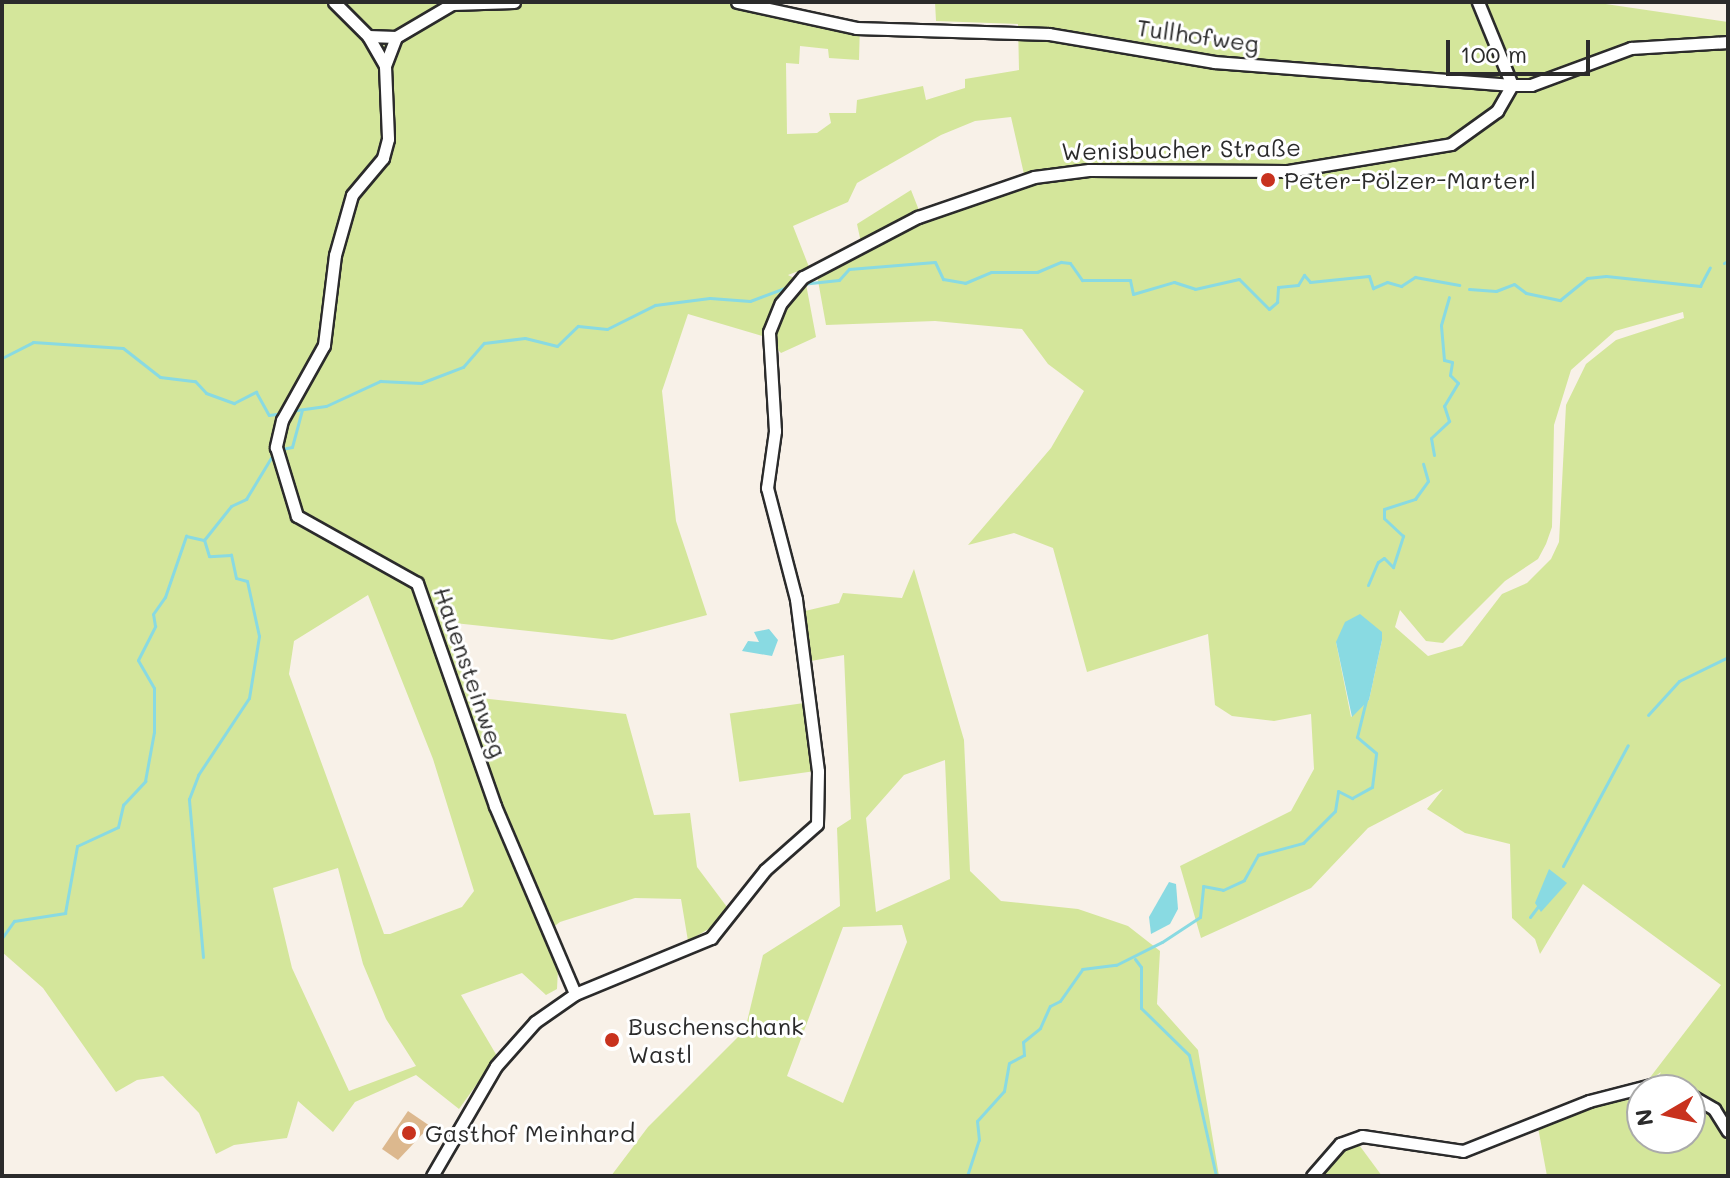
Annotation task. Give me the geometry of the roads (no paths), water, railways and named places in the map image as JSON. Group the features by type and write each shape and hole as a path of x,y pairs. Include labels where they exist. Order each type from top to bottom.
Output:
{"street":[{"path":"334,2 368,36 396,37 452,4 514,2"},
{"name":"Tullhofweg","path":"737,2 856,28 1049,34 1228,64 1512,85 1531,85 1631,48 1728,42"},
{"path":"1478,2 1512,85"},
{"name":"Hauensteinweg","path":"368,36 385,66"},
{"name":"Hauensteinweg","path":"396,37 385,66 388,139 383,158 352,195 335,255 330,324 317,366 282,420 276,447 297,516 397,566 424,596 495,806 575,994"},
{"name":"Wenisbucher Straße","path":"432,1176 496,1066 535,1022 575,994 711,938 765,870 817,824 818,771 796,599 767,488 775,431 769,332 792,290 803,277 918,217 1034,177 1089,170 1288,171 1451,144 1497,111 1512,85"},
{"path":"1312,1176 1340,1144 1362,1136 1463,1151 1589,1101 1626,1091"},
{"path":"1706,1104 1714,1109 1728,1131"}],"water":[{"path":"1360,614 1382,632 1382,640 1369,700 1352,717 1336,642 1345,622"},
{"path":"769,629 778,640 772,656 742,651 748,641 759,642 754,632"},
{"path":"1549,869 1567,883 1541,912 1535,903"},
{"path":"1169,882 1176,884 1178,909 1170,924 1151,934 1149,917"}],"waterway":[{"path":"1724,263 1728,261"},
{"path":"801,284 839,280 849,269 935,262 943,279 965,283 991,272 1037,272 1061,262 1070,263 1082,280 1130,280 1133,294 1174,282 1195,289 1239,279 1269,309 1277,302 1278,287 1298,285 1304,275 1310,282 1369,276 1373,288 1387,282 1401,286 1415,277 1459,285"},
{"path":"1469,289 1496,291 1514,284 1526,293 1560,300 1587,278 1606,276 1700,286 1710,267"},
{"path":"290,411 326,406 380,381 421,383 463,367 484,343 525,338 557,346 578,326 607,329 655,305 710,298 750,301 790,286"},
{"path":"1434,455 1431,438 1449,421 1444,406 1458,383 1450,375 1452,362 1444,360 1441,325 1449,297"},
{"path":"2,358 33,342 123,348 160,377 195,381 206,393 234,403 256,392 269,415 283,413"},
{"path":"282,449 292,447 302,410"},
{"path":"2,938 14,921 65,913 77,846 118,827 123,805 145,781 154,732 154,688 138,660 155,626 153,614 165,597 186,536 204,540 231,506 246,499 272,456"},
{"path":"1368,585 1378,562 1384,558 1393,567 1403,536 1384,518 1384,509 1415,499 1428,481 1423,464"},
{"path":"203,957 189,799 198,775 249,698 259,636 247,581 236,578 231,555 209,556 204,540"},
{"path":"1648,715 1679,681 1728,657"},
{"path":"967,1176 979,1140 977,1121 1004,1091 1009,1063 1024,1055 1023,1042 1040,1028 1050,1006 1060,1001 1082,969 1116,965 1162,942 1200,917 1203,886 1223,890 1244,880 1258,855 1303,843 1335,811 1338,791 1352,798 1372,787 1376,753 1357,737 1371,680"},
{"path":"1563,866 1628,745"},
{"path":"1530,917 1539,905"},
{"path":"1135,959 1141,967 1141,1008 1189,1055 1216,1176"}],"place":[{"name":"Peter-Pölzer-Marterl","path":"1268,180"},
{"name":"Buschenschank Wastl","path":"612,1040"},
{"name":"Gasthof Meinhard","path":"409,1133"}]}
